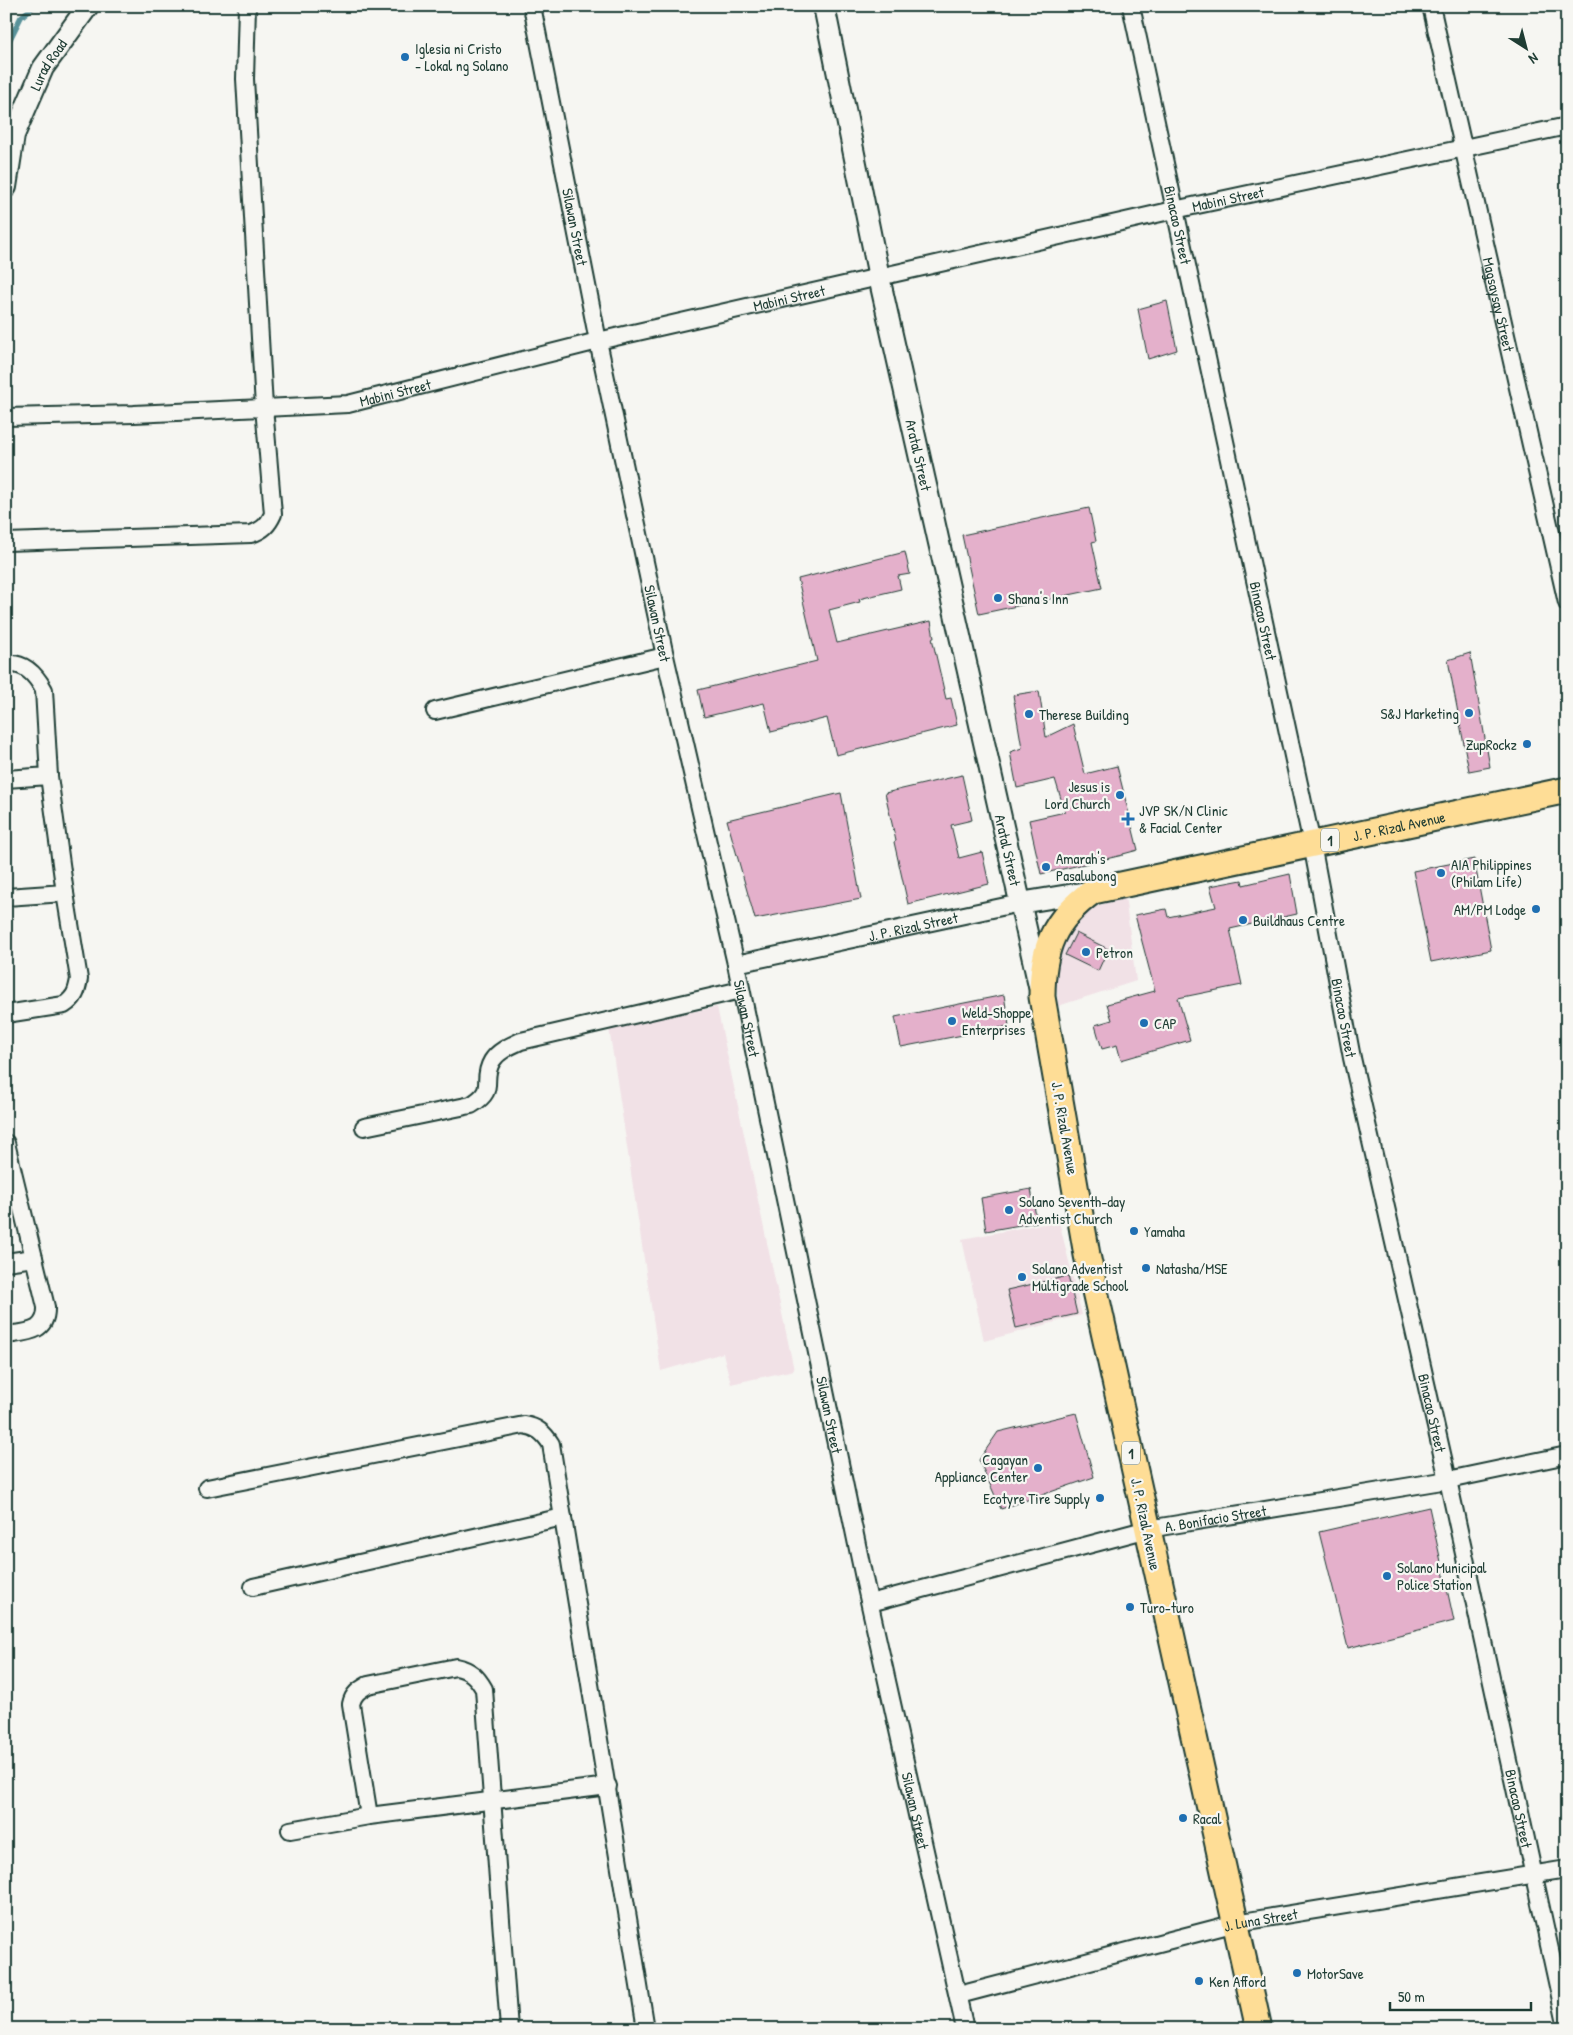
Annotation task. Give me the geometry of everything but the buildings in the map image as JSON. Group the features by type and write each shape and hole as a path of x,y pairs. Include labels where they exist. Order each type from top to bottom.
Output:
{"main road":[{"name":"J. P. Rizal Avenue","path":"1259,2029 1087,1254 1042,997 1042,975 1050,940 1060,920 1092,890 1567,790"}],"street":[{"name":"Lurad Road","path":"6,187 14,135 43,68 88,6"},
{"path":"6,542 251,534 260,531 268,524 273,514 264,407 245,79 247,6"},
{"name":"Silawan Street","path":"532,6 598,341 665,656 736,964 870,1603 966,2029"},
{"name":"Aratal Street","path":"824,6 879,277 1042,997"},
{"name":"Binacao Street","path":"1131,6 1312,844 1352,1058 1448,1480 1567,2028"},
{"name":"Magsaysay Street","path":"1431,6 1567,603"},
{"name":"Mabini Street","path":"6,417 134,414 348,404 598,341 1174,210 1567,126"},
{"path":"435,711 665,656"},
{"path":"6,664 13,664 27,669 38,678 44,690 49,776 64,893 79,979 77,992 64,1005 6,1014"},
{"path":"6,779 49,776"},
{"name":"J. P. Rizal Street","path":"736,964 1020,903 1092,890"},
{"path":"6,897 64,893"},
{"path":"364,1127 471,1105 482,1099 487,1091 488,1073 491,1063 497,1055 521,1041 740,990"},
{"path":"6,1143 46,1316 42,1324 35,1330 6,1335"},
{"path":"6,1262 34,1258"},
{"path":"207,1488 524,1425 546,1435 551,1444 646,2029"},
{"name":"A. Bonifacio Street","path":"870,1603 1148,1529 1448,1480 1567,1455"},
{"path":"253,1587 563,1517"},
{"path":"369,1816 351,1704 352,1697 359,1690 368,1686 456,1667 468,1670 478,1679 484,1689 509,2029"},
{"path":"290,1830 369,1816 608,1786"},
{"name":"J. Luna Street","path":"959,1994 1236,1923 1534,1876 1567,1869"}],"shaded area":[{"path":"1125,896 1136,981 1058,1006 1056,967 1065,938 1071,928 1095,907"},
{"path":"717,1007 794,1370 731,1384 723,1353 661,1371 609,1028"},
{"name":"Solano Adventist Multigrade School","path":"1059,1221 1082,1315 984,1341 962,1239"}],"waterway":[{"path":"6,47 21,17 34,6"}],"place":[{"name":"Iglesia ni Cristo - Lokal ng Solano","path":"405,57"},
{"name":"Shana's Inn","path":"998,598"},
{"name":"S&J Marketing","path":"1469,713"},
{"name":"Therese Building","path":"1029,714"},
{"name":"ZupRockz","path":"1527,744"},
{"name":"Jesus is Lord Church","path":"1120,795"},
{"name":"JVP SK/N Clinic & Facial Center","path":"1128,819"},
{"name":"Amarah's Pasalubong","path":"1046,867"},
{"name":"AIA Philippines (Philam Life)","path":"1441,873"},
{"name":"AM/PM Lodge","path":"1536,909"},
{"name":"Buildhaus Centre","path":"1243,920"},
{"name":"Petron","path":"1086,952"},
{"name":"Weld-Shoppe Enterprises","path":"952,1021"},
{"name":"CAP","path":"1144,1023"},
{"name":"Solano Seventh-day Adventist Church","path":"1009,1210"},
{"name":"Yamaha","path":"1134,1231"},
{"name":"Natasha/MSE","path":"1146,1268"},
{"name":"Solano Adventist Multigrade School","path":"1022,1277"},
{"name":"Cagayan Appliance Center","path":"1038,1468"},
{"name":"Ecotyre Tire Supply","path":"1100,1498"},
{"name":"Solano Municipal Police Station","path":"1387,1576"},
{"name":"Turo-turo","path":"1130,1607"},
{"name":"Racal","path":"1183,1818"},
{"name":"MotorSave","path":"1297,1973"},
{"name":"Ken Afford","path":"1199,1981"}]}
